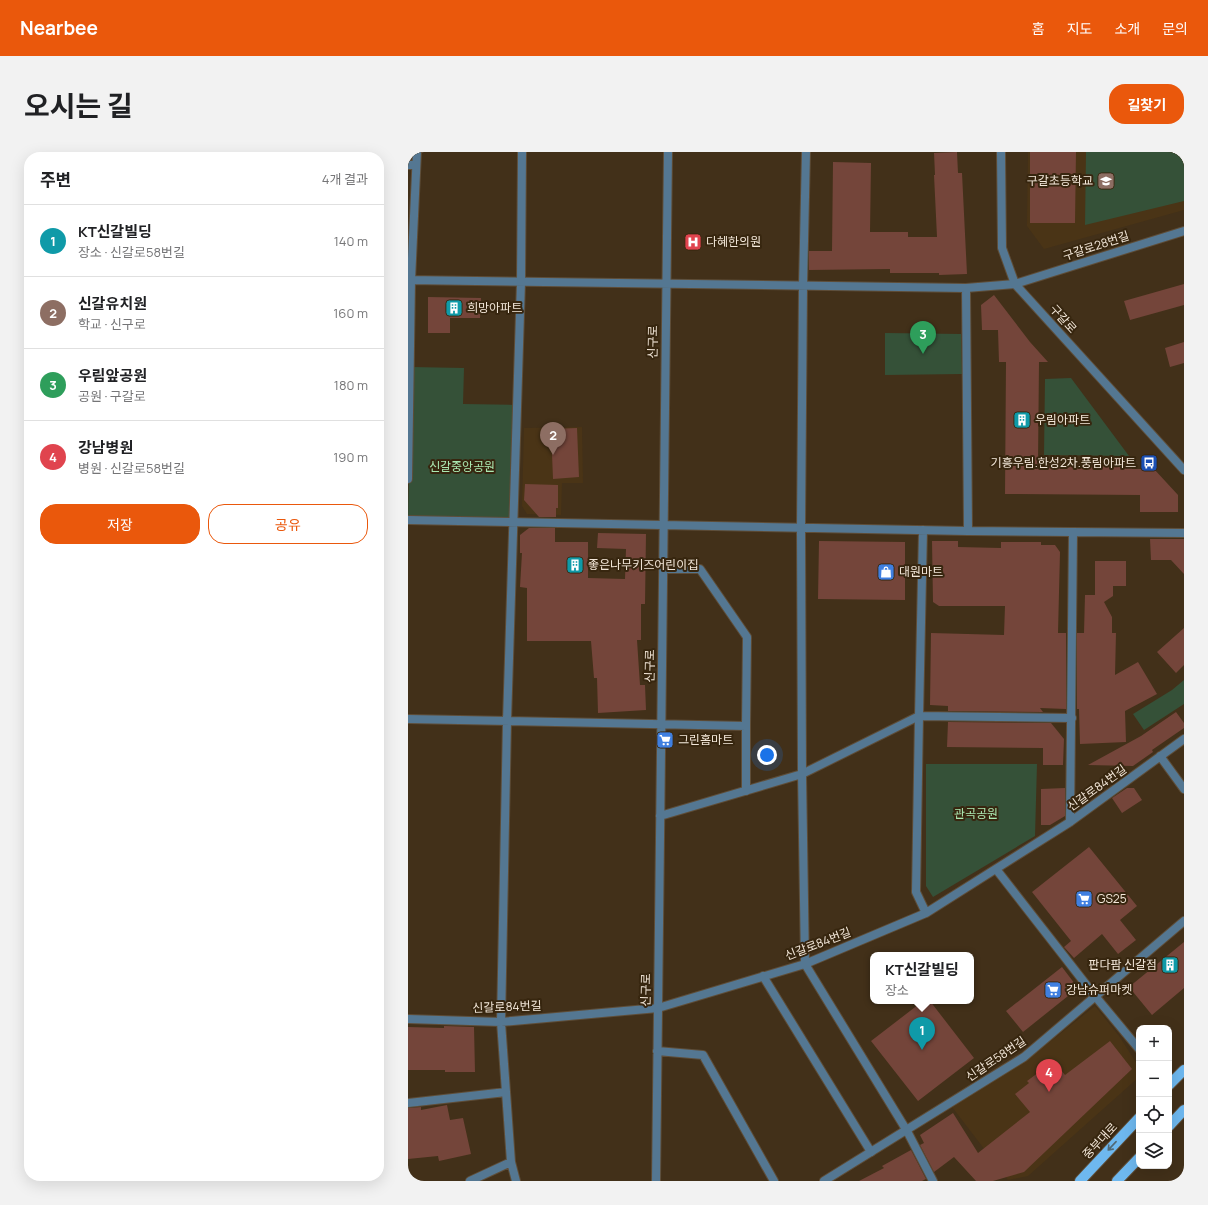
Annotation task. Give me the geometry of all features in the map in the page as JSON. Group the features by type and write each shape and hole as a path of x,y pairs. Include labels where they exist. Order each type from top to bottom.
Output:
{"main road":[{"path":"1172,1082 1184,1070"},
{"path":"1172,1123 1184,1110"},
{"name":"중부대로","path":"1080,1181 1136,1121"},
{"path":"1117,1181 1136,1161"}],"street":[{"path":"408,480 412,165 416,152"},
{"path":"516,1181 511,1162 501,1022 507,721 521,282 522,152"},
{"name":"신구로","path":"656,1181 668,152"},
{"path":"806,152 803,286 801,528 802,774 805,964 907,1130 933,1181"},
{"name":"구갈로","path":"1001,152 1002,248 1015,284 1184,470"},
{"name":"구갈로28번길","path":"410,280 966,288 1015,284 1184,231"},
{"path":"966,288 968,531"},
{"path":"408,520 968,531 1184,533"},
{"path":"923,530 918,716 916,892 926,913"},
{"path":"1070,822 1073,532"},
{"path":"663,569 700,568 748,637 746,791"},
{"path":"660,816 802,774 918,716 1072,718"},
{"path":"408,719 661,723 746,726"},
{"name":"신갈로84번길","path":"408,1019 501,1022 658,1008 805,964 926,913 1070,822 1184,739"},
{"path":"1160,756 1184,789"},
{"path":"996,869 1095,996 1136,1045"},
{"name":"신갈로58번길","path":"824,1181 1024,1057 1184,921"},
{"path":"763,976 871,1152"},
{"path":"657,1051 703,1055 774,1181"},
{"path":"408,1103 506,1092"},
{"path":"470,1181 511,1162"}],"shaded area":[{"name":"구갈초등학교","path":"1028,152 1184,152 1184,210 1044,249 1027,226"},
{"path":"582,427 583,483 562,483 561,515 527,514 522,506 524,428"},
{"path":"1095,1006 1119,1036 1136,1062 1136,1080 1028,1176 1008,1180 952,1107 1031,1057"}],"green space":[{"path":"1086,152 1184,152 1184,201 1085,225"},
{"path":"885,333 961,334 962,374 885,375"},
{"name":"신갈중앙공원","path":"411,367 464,368 463,404 517,405 514,522 408,520"},
{"path":"1071,378 1129,456 1044,455 1045,379"},
{"path":"1184,680 1184,704 1144,730 1133,714 1172,690"},
{"name":"관곡공원","path":"926,764 1037,764 1035,836 933,897 926,886"}],"building":[{"path":"957,152 958,173 962,173 967,274 939,275 939,273 890,273 890,269 809,270 809,251 832,251 833,162 871,163 870,232 908,232 908,237 937,237 934,153"},
{"path":"1030,152 1076,152 1075,223 1030,223"},
{"path":"1184,284 1184,305 1130,320 1124,301"},
{"name":"우림아파트","path":"994,295 1030,342 1048,362 1039,362 1038,463 1132,464 1132,469 1154,469 1178,495 1178,512 1140,512 1140,495 1005,494 1006,362 999,362 998,330 982,330 981,305"},
{"name":"희망아파트","path":"428,297 481,298 480,318 450,318 450,333 428,333"},
{"path":"1184,342 1184,363 1170,367 1165,348"},
{"path":"577,428 579,477 553,479 551,429"},
{"path":"525,484 558,485 558,508 556,508 556,517 539,517 524,500"},
{"path":"529,528 555,528 555,542 588,542 588,578 625,579 626,549 597,548 598,533 646,534 645,604 641,604 641,640 637,640 640,685 645,685 646,710 598,713 597,678 594,678 591,641 527,641 527,588 520,587 522,553 520,553 520,535"},
{"path":"1150,539 1184,539 1184,574 1171,560 1151,560"},
{"path":"819,541 905,542 905,600 818,599"},
{"path":"932,541 958,541 958,547 1001,548 1001,542 1041,542 1041,545 1055,545 1060,552 1058,633 1066,633 1066,709 1040,708 1043,712 948,711 948,706 930,705 931,633 1004,635 1005,606 939,606 933,602"},
{"path":"1095,561 1126,561 1126,586 1113,586 1113,596 1104,602 1112,617 1112,633 1116,633 1115,675 1138,662 1157,694 1125,711 1126,742 1080,744 1079,709 1077,709 1077,633 1084,633 1085,595 1095,595"},
{"path":"1184,628 1184,665 1176,673 1157,652"},
{"path":"1176,712 1184,723 1184,728 1152,750 1153,752 1133,766 1088,765 1141,736"},
{"path":"948,722 1051,723 1064,739 1063,765 1043,765 1043,748 947,747"},
{"path":"1065,788 1065,816 1050,825 1041,825 1041,789"},
{"path":"1127,788 1134,788 1142,800 1122,813 1112,798"},
{"name":"GS25","path":"1089,847 1137,906 1120,920 1136,940 1118,954 1102,934 1074,958 1064,947 1071,941 1032,892"},
{"name":"판다팜 신갈점","path":"1184,942 1184,988 1152,1015 1129,987"},
{"path":"1062,967 1078,988 1023,1032 1006,1011"},
{"path":"919,1004 932,1004 974,1058 918,1101 871,1041"},
{"path":"444,1026 474,1027 475,1072 408,1070 408,1027 444,1028"},
{"path":"1110,1041 1132,1069 1024,1172 993,1181 976,1181 954,1157 934,1172 920,1145 924,1143 920,1135 953,1113 978,1153 1030,1112 1015,1094 1029,1083 1027,1081 1054,1061 1065,1075"},
{"path":"447,1105 450,1120 463,1118 471,1154 439,1161 438,1156 408,1159 408,1108 421,1107 421,1110"},
{"path":"911,1150 926,1179 922,1181 859,1181 884,1168 882,1166"}],"place":[{"name":"구갈초등학교","path":"1106,181"},
{"name":"다혜한의원","path":"693,242"},
{"name":"희망아파트","path":"454,308"},
{"name":"우림앞공원","path":"923,354"},
{"name":"우림아파트","path":"1022,420"},
{"name":"신갈유치원","path":"553,455"},
{"name":"기흥우림.한성2차.풍림아파트","path":"1149,463"},
{"name":"좋은나무키즈어린이집","path":"575,565"},
{"name":"대원마트","path":"886,572"},
{"name":"그린홈마트","path":"665,740"},
{"name":"GS25","path":"1084,899"},
{"name":"판다팜 신갈점","path":"1170,965"},
{"name":"강남슈퍼마켓","path":"1053,990"},
{"name":"KT신갈빌딩","path":"922,1050"},
{"name":"강남병원","path":"1049,1092"}]}
